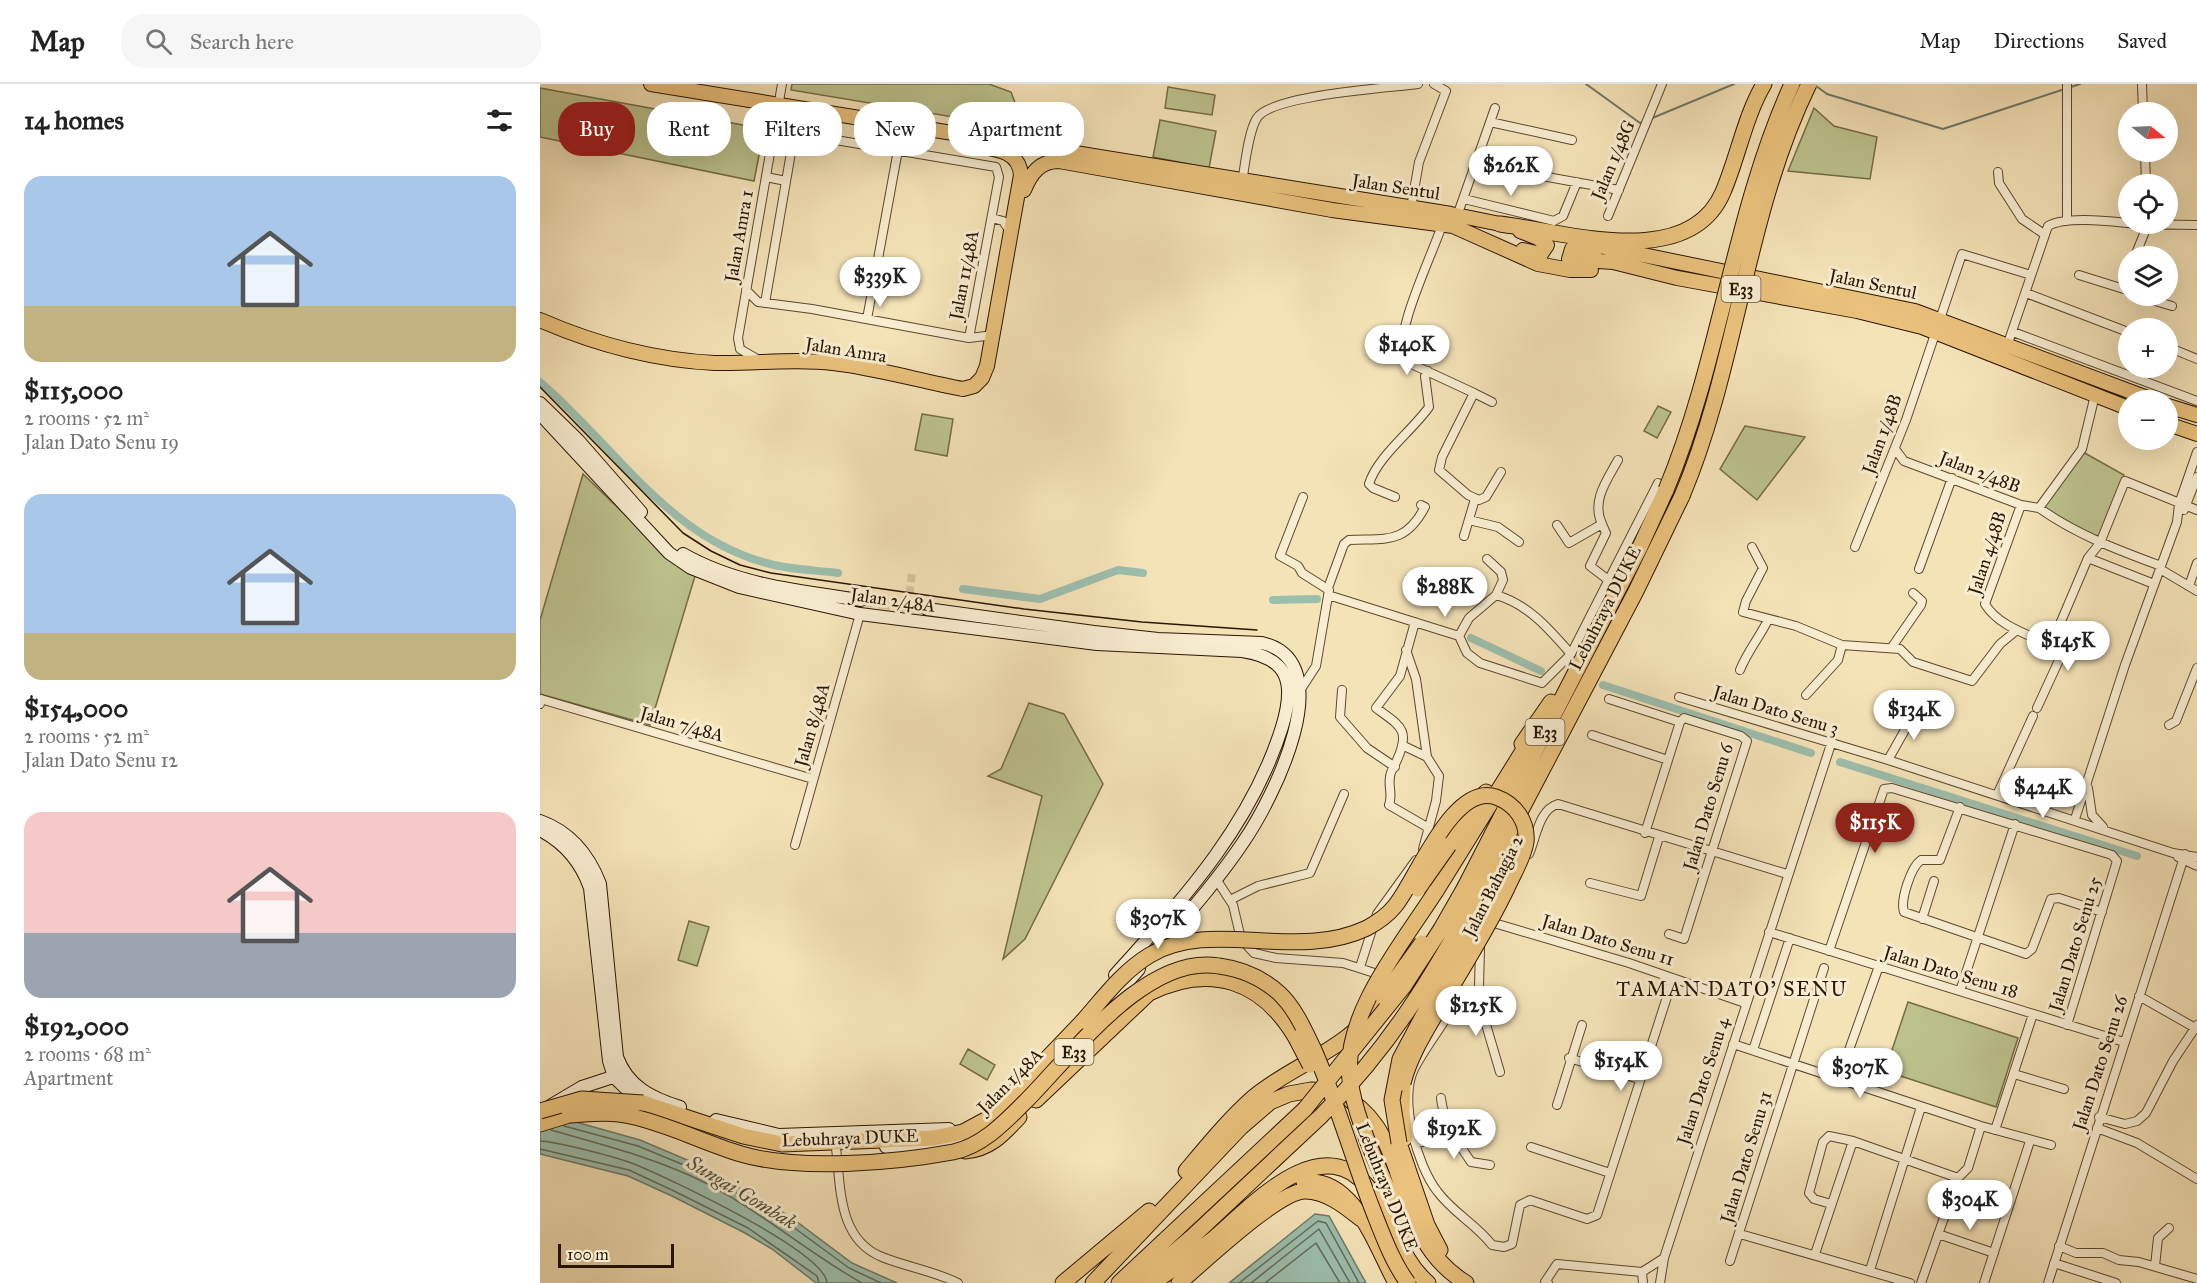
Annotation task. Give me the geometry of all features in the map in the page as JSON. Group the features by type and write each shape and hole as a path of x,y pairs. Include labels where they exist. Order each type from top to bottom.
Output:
{"highway":[{"path":"1500,224 1639,242 1665,239 1698,224 1707,216 1723,193 1764,84"},
{"name":"Lebuhraya DUKE","path":"1138,1283 1192,1237 1321,1116 1366,1069 1399,1025 1445,954 1502,815 1577,655 1640,547 1662,486 1705,382 1747,205 1769,137 1792,84"},
{"name":"Lebuhraya DUKE","path":"1119,1283 1305,1109 1404,986 1435,939 1472,892 1526,800 1625,612 1682,496 1708,426 1766,193 1785,137 1809,84"},
{"path":"1083,1021 1123,984 1151,964 1174,955 1228,949 1298,952 1349,946 1382,929 1397,916 1449,845 1577,655"},
{"path":"1439,1283 1422,1262 1411,1243 1357,1115 1350,1067 1357,1026 1372,991 1436,891 1577,655"},
{"path":"1083,1021 1120,979 1150,955 1173,945 1192,941 1228,940 1300,944 1330,942 1350,936 1381,921 1395,907 1413,881 1458,807 1476,796 1493,796 1509,803 1521,817 1526,843 1499,904 1418,1045 1403,1083 1403,1129 1419,1199 1432,1237 1466,1283"},
{"path":"1113,1262 1219,1131 1256,1096 1348,1036 1363,1023 1472,892"},
{"path":"1419,1199 1407,1143 1392,1100 1400,1059 1472,892"},
{"name":"Lebuhraya DUKE","path":"540,1124 569,1115 629,1115 743,1155 808,1163 892,1160 954,1151 975,1145 1010,1117 1091,1034 1147,982 1167,972 1213,964 1238,969 1261,980 1281,995 1301,1024 1319,1063 1382,1233 1419,1281"},
{"path":"924,1146 967,1151 977,1150 997,1140 1149,993 1171,982 1196,978 1218,978 1239,984 1271,1003 1296,1038 1349,1149"},
{"name":"Lebuhraya DUKE","path":"540,1112 582,1099 630,1101 743,1136 782,1144 946,1136 976,1127 991,1118 1083,1021"},
{"path":"1093,1283 1241,1127 1270,1102 1289,1094 1322,1090 1331,1091 1350,1101 1365,1112 1376,1126 1418,1231 1438,1262 1466,1283"},
{"path":"1153,1283 1211,1241 1281,1181 1307,1170 1331,1166 1360,1177 1380,1202 1419,1281"},
{"path":"1262,1196 1307,1181 1326,1184 1346,1196 1362,1218 1396,1283"},
{"path":"1179,1283 1282,1199 1302,1191 1317,1192 1330,1197 1362,1218"},
{"path":"1063,1283 1102,1253 1167,1195"}],"main road":[{"name":"Jalan Sentul","path":"651,84 694,88 768,102"},
{"name":"Jalan Sentul","path":"842,115 1411,208 1451,222 1538,264 1570,270 1610,269 1682,279 1937,325 2118,404"},
{"path":"944,132 955,142 1006,152 1015,157 1020,164 1021,175 1015,215"},
{"name":"Jalan Sentul","path":"1015,215 1032,173 1045,163 1059,161 1332,210 1451,222 1500,224 1867,301 2007,346 2125,390"},
{"name":"Jalan Amra","path":"540,320 587,340 687,361 793,360 836,363 963,389 974,386 982,378 994,335 1015,215"},
{"path":"1451,222 1536,255 1545,252 1547,245 1544,242 1500,224"},
{"path":"1682,279 1613,262 1572,261 1569,255 1572,249 1576,249 1689,265"},
{"path":"540,328 563,337 587,340"},
{"name":"Jalan 2/48A","path":"540,403 578,440 658,531 682,553 715,570 742,579 861,600"},
{"path":"2178,408 2197,415"},
{"name":"Jalan 2/48A","path":"540,414 654,537 686,565 739,587 860,614 1097,644 1251,652 1271,659 1292,673 1295,665 1274,646 1262,644 1104,633 927,609"},
{"path":"2178,427 2197,434"},
{"path":"1292,673 1295,690"},
{"name":"Jalan 1/48A","path":"618,1075 645,1107 714,1134 758,1147 808,1150 924,1146 966,1138 994,1125 1024,1097 1107,1006 1216,879 1262,812 1286,758 1296,722 1295,690"},
{"name":"Jalan 1/48A","path":"618,1075 651,1097 717,1120 779,1135 940,1130 959,1127 979,1118 1003,1101 1200,879 1227,842 1254,798 1274,751 1295,690"},
{"path":"540,821 569,837 591,861 600,884 618,1075"},
{"path":"540,830 566,847 580,863 590,888 603,1021 609,1061 618,1075"},
{"path":"540,1112 559,1098 582,1087 618,1075"}],"street":[{"name":"Jalan Amra 1","path":"779,102 782,84"},
{"path":"1242,182 1256,119 1265,110 1329,95 1418,84"},
{"path":"1411,208 1419,162 1446,90 1434,84"},
{"name":"Jalan 1/48G","path":"1608,216 1662,84"},
{"path":"2067,84 2067,221"},
{"path":"2142,84 2143,102"},
{"path":"1492,402 1405,361 1401,355 1401,343 1417,290 1464,199 1495,108"},
{"path":"1490,123 1572,141"},
{"path":"765,303 793,141 800,134 854,143"},
{"name":"Jalan Amra 1","path":"762,362 740,349 738,338 770,156"},
{"path":"867,319 897,156"},
{"name":"Jalan 11/48A","path":"933,156 996,167 999,177 969,338"},
{"path":"1476,164 1619,190"},
{"path":"1998,172 1999,183 2009,195 2018,213 2044,234"},
{"path":"766,177 786,181"},
{"path":"1464,199 1554,221 1563,216 1577,182"},
{"path":"992,218 1004,221 1012,234"},
{"path":"2007,346 2048,226 2056,222 2067,221 2118,223"},
{"path":"2178,225 2197,225"},
{"name":"Jalan 1/48B","path":"1855,547 1895,449 1962,254 2031,275"},
{"path":"2079,275 2118,288"},
{"path":"746,290 753,299 765,303 969,338 994,335"},
{"path":"2026,293 2118,328"},
{"path":"2013,332 2197,401"},
{"path":"2178,351 2197,359"},
{"path":"2082,375 2087,361"},
{"path":"1395,497 1369,484 1379,464 1416,425 1430,406 1425,376 1428,371"},
{"path":"1474,393 1439,470 1475,499 1486,497 1501,472"},
{"name":"Jalan 2/48B","path":"1895,449 1904,460 2021,505 2039,508 2082,449 2096,395"},
{"path":"2075,819 2183,505 2197,452"},
{"path":"1607,579 1590,566 1606,533 1598,515 1599,493 1618,460"},
{"path":"2183,505 2197,477"},
{"path":"1919,569 1952,478"},
{"path":"1997,795 2060,658 2060,650 2051,645 2088,558 2100,543 2125,481 2197,510"},
{"path":"1303,497 1280,556 1328,592 1459,636 1467,653 1480,663 1542,683 1577,655 1607,579 1662,486"},
{"path":"1464,536 1475,499"},
{"path":"1295,690 1316,666 1328,592 1334,580 1344,544 1349,540 1399,538 1417,522 1425,507 1421,505"},
{"name":"Jalan 4/48B","path":"2021,505 1985,604 1990,612 2017,630 2051,645"},
{"path":"2039,508 2059,522 2100,543 2161,567 2193,589 2197,564"},
{"path":"1469,520 1498,526 1519,542"},
{"path":"1557,525 1569,543 1602,524"},
{"path":"1752,547 1763,568 1743,612 1803,628 1842,645 1893,647 1904,651 1913,662 1972,681 2000,644 2017,630"},
{"path":"2088,558 2154,584"},
{"path":"1459,636 1469,618 1496,595 1503,580 1502,572 1487,559"},
{"path":"1893,647 1921,606 1922,601 1913,593"},
{"path":"1496,595 1516,600 1577,655"},
{"name":"Jalan 8/48A","path":"795,845 860,614"},
{"path":"1740,670 1747,652 1760,637 1768,620"},
{"path":"1415,622 1400,676 1376,708 1402,729 1404,746 1390,776 1393,795 1389,805 1427,827"},
{"path":"1806,695 1838,660 1842,645"},
{"path":"1360,967 1377,914 1427,841 1427,827 1436,801 1439,776 1427,757 1416,679 1406,650"},
{"path":"1292,673 1307,672 1316,666"},
{"path":"2169,725 2175,721 2197,668"},
{"path":"1342,690 1340,717 1367,748 1395,767"},
{"name":"Jalan Dato Senu 3","path":"1679,697 2075,819 2173,853 2197,866"},
{"name":"Jalan Dato Senu 6","path":"1609,699 1680,722 1684,718 1742,736 1747,741 1684,939 1669,934"},
{"name":"Jalan 7/48A","path":"541,702 813,779"},
{"path":"1888,706 1909,715 1910,721 1888,760"},
{"path":"1680,722 1645,832 1786,874"},
{"path":"1592,735 1668,760"},
{"name":"Jalan Dato Senu 4","path":"1664,1258 1786,874 1831,744"},
{"path":"1404,746 1427,757"},
{"path":"2088,782 2088,805 2092,815 2104,829"},
{"name":"Jalan Dato Senu 25","path":"1829,951 1882,793 1892,788 2015,824 2115,857 2117,865 2067,1025"},
{"path":"1230,900 1258,886 1310,873 1344,794"},
{"name":"Jalan Bahagia 2","path":"1500,1072 1477,994 1478,953 1518,882 1545,813 1550,807 1558,804 1645,832"},
{"path":"1960,807 1943,857 1937,862 1918,862 1902,908 1907,914 2026,954 2032,949 2051,900 2059,898 2102,912"},
{"path":"1960,991 2015,824"},
{"path":"1590,883 1641,896 1659,837"},
{"name":"Jalan Dato Senu 3","path":"2183,857 2197,857"},
{"name":"Jalan Dato Senu 26","path":"2048,1283 2183,857"},
{"path":"1216,879 1230,900 1241,939 1254,953 1276,958 1343,963 1360,967 1389,979"},
{"path":"1922,919 1934,881"},
{"name":"Jalan Dato Senu 11","path":"1494,923 1745,1003"},
{"name":"Jalan Dato Senu 18","path":"1769,932 2124,1042"},
{"path":"1753,1050 1790,938"},
{"path":"1839,1077 1879,966"},
{"name":"Jalan Dato Senu 31","path":"1730,1261 1824,968"},
{"path":"1477,994 1470,1002 1452,1002 1413,1071 1408,1106 1407,1143 1436,1190 1456,1214 1482,1231 1492,1245 1504,1247 1512,1244 1520,1205 1530,1200 1587,1219 1597,1215 1672,978"},
{"path":"2099,1117 2125,1124 2137,1121 2146,1113 2173,1061 2197,1027 2139,996"},
{"path":"1995,1130 2033,1014"},
{"path":"1557,1105 1569,1058 1582,1025"},
{"path":"1732,1044 1839,1077 1981,1126 2051,1145"},
{"path":"1569,1058 1639,1079"},
{"path":"2014,1074 2064,1089"},
{"path":"1441,1098 1442,1112 1450,1125 1453,1138 1471,1162 1490,1164"},
{"path":"1870,1270 1921,1107"},
{"path":"1921,1283 1958,1178 1968,1168 1981,1126"},
{"path":"2097,1128 2138,1143 2197,1179"},
{"path":"1831,1204 1814,1198 1809,1193 1823,1142 1829,1136 1852,1141 1958,1178"},
{"path":"1407,1143 1453,1138"},
{"path":"1815,1254 1852,1141"},
{"path":"1984,1283 2030,1141"},
{"path":"1531,1146 1610,1173"},
{"path":"836,1148 844,1215 854,1236 883,1258 957,1283"},
{"path":"2155,1266 2158,1238 2169,1228"},
{"path":"1740,1233 1910,1283"},
{"path":"1938,1234 1994,1253"},
{"path":"2058,1246 2076,1253 2094,1251 2119,1260 2155,1266 2197,1279"},
{"path":"1548,1283 1545,1282 1557,1264 1642,1272 1664,1258"},
{"path":"1660,1281 1664,1258"},
{"path":"2054,1263 2116,1283"},
{"path":"1642,1272 1643,1283"}],"green space":[{"path":"792,84 989,84 1011,92 1015,102 948,102 948,116 936,114 936,102 863,102 791,90"},
{"path":"1168,87 1215,95 1212,115 1165,108"},
{"path":"540,88 617,102 558,102 558,141 540,137"},
{"path":"635,105 647,108 647,156 731,156 731,123 743,125 743,156 759,156 754,181 632,156 635,156"},
{"path":"1814,108 1834,126 1877,137 1870,179 1788,171"},
{"path":"1160,120 1216,131 1209,168 1153,157"},
{"path":"1658,406 1671,412 1657,438 1644,431"},
{"path":"922,414 953,419 947,456 915,450"},
{"path":"1745,426 1805,437 1757,500 1720,469"},
{"path":"2083,452 2124,475 2100,536 2096,539 2043,508"},
{"path":"583,474 670,558 695,576 650,725 540,694 540,620"},
{"path":"1029,703 1064,714 1103,784 1025,939 1003,959 1042,796 988,776 1001,769"},
{"path":"689,921 709,927 697,966 678,960"},
{"path":"1908,1002 2018,1038 1996,1107 1885,1071"},
{"path":"968,1049 995,1065 987,1080 960,1064"}],"water":[{"name":"Sungai Gombak","path":"540,1112 640,1140 699,1165 789,1216 852,1263 897,1283 816,1283 772,1249 672,1196 628,1176 540,1154"},
{"path":"1315,1214 1329,1216 1366,1283 1229,1283"}],"waterway":[{"path":"1586,84 1640,123 1645,121"},
{"path":"1650,119 1734,84"},
{"path":"1816,86 1827,94 1943,129 2080,84"},
{"path":"540,382 645,487 672,512 702,534 734,551 770,564 838,573"},
{"path":"963,589 1040,599 1118,570 1143,573"},
{"path":"1273,600 1317,599"},
{"path":"1471,638 1541,671"},
{"path":"1603,685 1811,753"},
{"path":"1840,762 2137,856"}],"tunnel":[{"path":"908,606 912,573"},
{"path":"861,600 927,609"}],"tram line":[{"path":"540,387 683,533 711,551 740,565 771,573 1024,609 1142,622 1257,630"}],"district":[{"name":"TAMAN DATO' SENU","path":"1732,989"}]}
